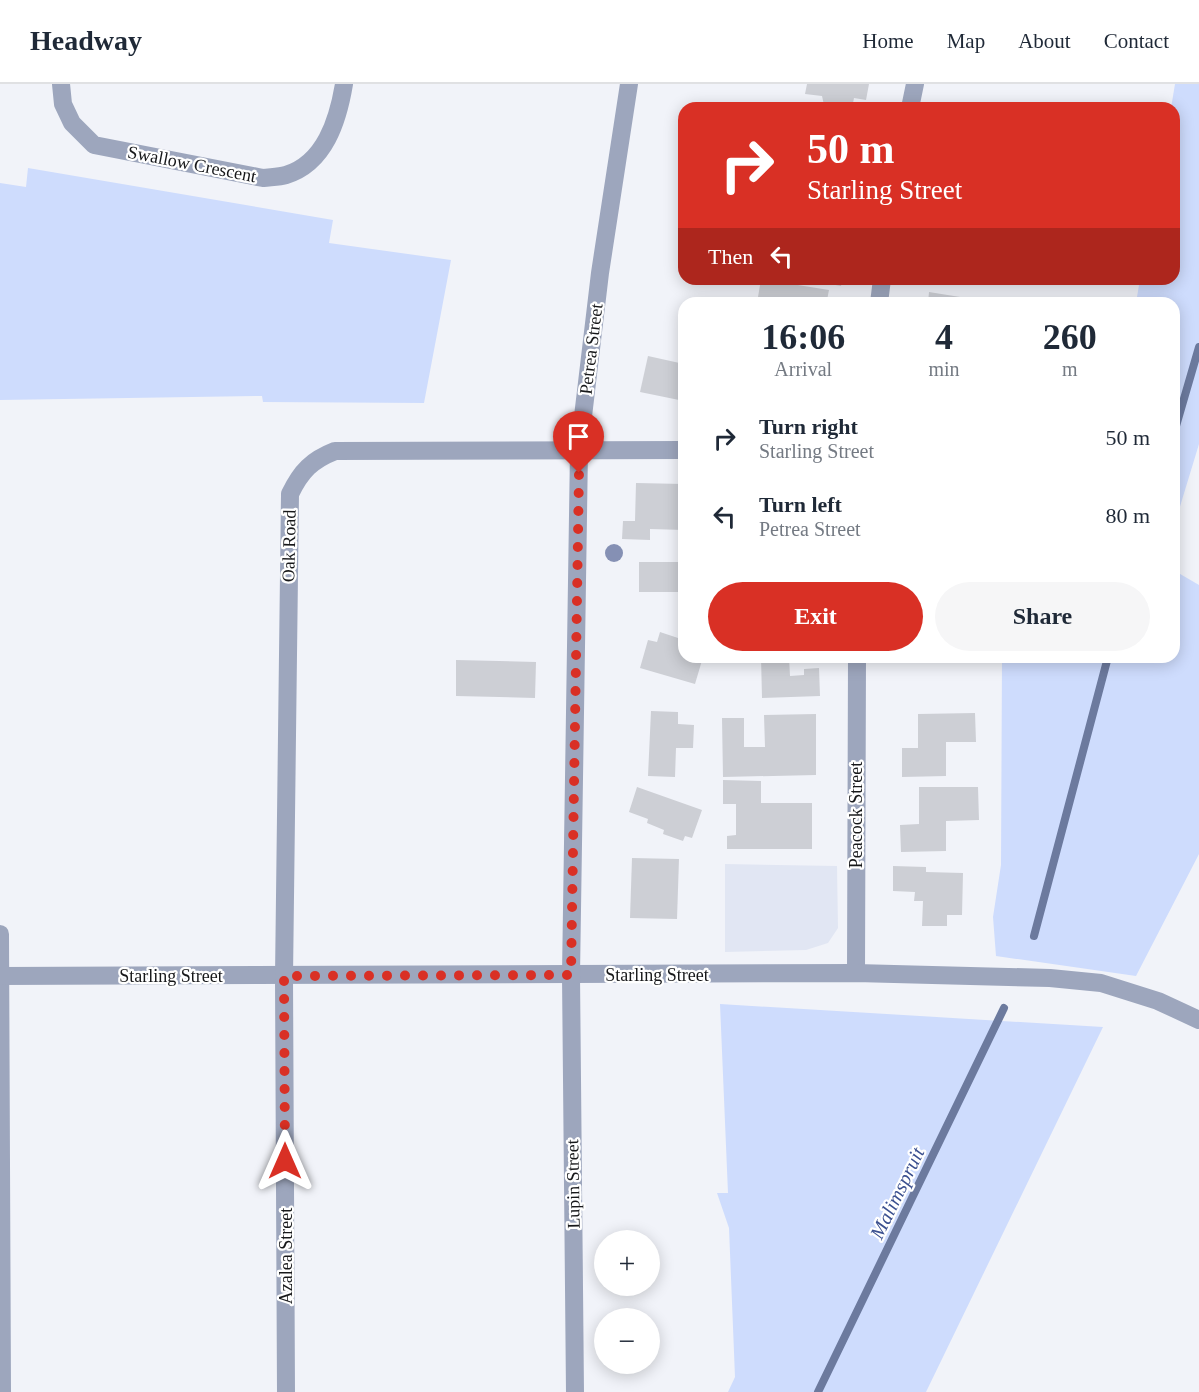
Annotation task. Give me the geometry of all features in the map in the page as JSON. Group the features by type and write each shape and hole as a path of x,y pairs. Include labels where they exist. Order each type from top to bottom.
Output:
{"street":[{"name":"Swallow Crescent","path":"61,84 63,104 72,123 94,145 262,178 287,175 309,162 326,144 335,124 344,84"},
{"name":"Petrea Street","path":"571,975 579,450 600,273 629,84"},
{"path":"911,102 915,84"},
{"name":"Oak Road","path":"284,976 289,510 290,494 299,476 314,459 335,451 678,450"},
{"name":"Peacock Street","path":"856,973 857,663"},
{"path":"0,934 2,1392"},
{"name":"Starling Street","path":"0,976 856,973 1050,978 1101,984 1158,1001 1199,1020"},
{"name":"Lupin Street","path":"571,975 575,1392"},
{"name":"Azalea Street","path":"284,976 286,1392"}],"shaded area":[{"path":"1175,84 1199,84 1199,444 1180,507 1180,297 1137,297 1139,285 1180,285 1180,102 1172,102"},
{"path":"28,168 333,220 329,243 451,260 424,403 263,402 262,396 0,400 0,183 26,187"},
{"path":"1180,574 1199,585 1199,854 1136,976 996,956 993,917 1001,865 1002,663 1180,663"},
{"path":"725,864 837,866 838,928 828,943 806,950 725,952"},
{"path":"720,1004 1103,1027 926,1392 728,1392 735,1377 729,1228 717,1193 728,1193"}],"building":[{"path":"807,84 869,84 866,100 854,98 853,102 823,102 822,96 805,94"},
{"path":"760,285 798,285 829,290 828,297 758,297"},
{"path":"929,292 960,297 929,297"},
{"path":"648,356 678,363 678,400 640,392"},
{"path":"636,483 678,484 678,530 650,529 650,540 622,539 623,521 635,521"},
{"path":"639,562 678,562 678,592 639,592"},
{"path":"660,632 678,638 678,663 701,663 695,684 640,668 648,640 657,642"},
{"path":"456,660 536,662 535,698 456,696"},
{"path":"761,663 789,663 790,676 804,675 804,669 819,668 820,696 762,698"},
{"path":"651,711 678,712 678,724 694,725 693,748 676,748 675,777 648,776"},
{"path":"975,713 976,742 946,742 946,776 902,777 902,748 918,748 918,714"},
{"path":"816,714 816,775 723,777 722,718 744,718 744,747 765,747 764,715"},
{"path":"723,780 761,781 761,803 812,803 812,849 727,849 727,836 736,835 736,804 723,804"},
{"path":"637,787 702,810 692,838 685,836 683,841 663,834 664,830 647,823 648,819 629,812"},
{"path":"919,787 978,787 979,820 946,821 946,851 901,852 900,825 919,824"},
{"path":"632,858 679,859 677,919 630,918"},
{"path":"893,866 926,867 926,872 963,873 962,915 947,915 947,926 922,926 923,901 914,901 915,892 893,891"}],"waterway":[{"path":"1180,412 1199,347"},
{"path":"1034,936 1106,663"},
{"name":"Malimspruit","path":"818,1392 1004,1008"}],"route":[{"path":"285,1161 284,976 571,975 579,473"}]}
